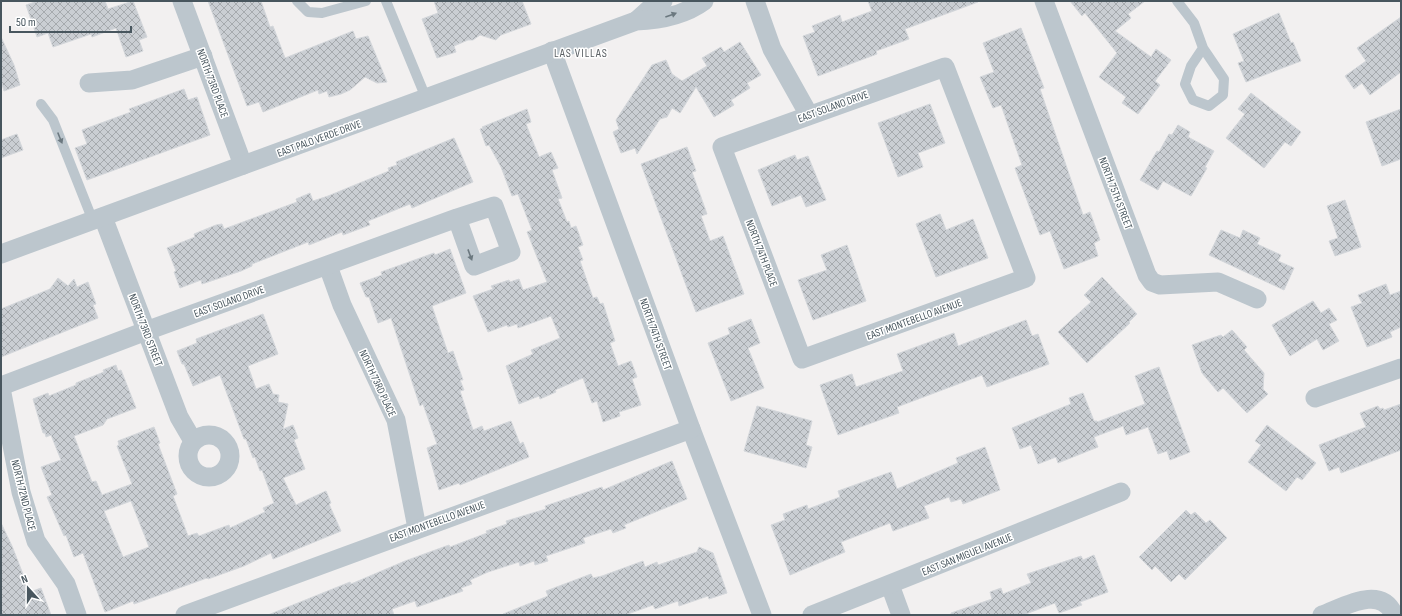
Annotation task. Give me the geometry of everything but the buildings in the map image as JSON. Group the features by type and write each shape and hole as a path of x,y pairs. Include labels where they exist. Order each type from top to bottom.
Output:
{"street":[{"name":"NORTH 73RD PLACE","path":"182,1 243,165"},
{"name":"EAST PALO VERDE DRIVE","path":"636,21 655,4 663,1"},
{"name":"EAST PALO VERDE DRIVE","path":"1,254 552,51 636,21 660,20 697,6 704,1"},
{"path":"755,1 772,50 808,115"},
{"name":"NORTH 75TH STREET","path":"1044,1 1147,275 1152,282 1160,285 1218,282 1257,299"},
{"name":"NORTH 74TH STREET","path":"552,51 691,429 762,615"},
{"path":"89,83 132,80 203,56"},
{"name":"EAST SOLANO DRIVE","path":"722,147 945,66 1026,278"},
{"name":"NORTH 74TH PLACE","path":"722,147 802,359"},
{"name":"EAST SOLANO DRIVE","path":"1,387 146,331 457,218"},
{"name":"NORTH 73RD STREET","path":"98,219 146,331 179,418 193,441"},
{"name":"NORTH 73RD PLACE","path":"328,266 342,305 396,420 417,528"},
{"name":"EAST MONTEBELLO AVENUE","path":"802,359 1026,278"},
{"path":"1315,398 1401,368"},
{"name":"NORTH 72ND PLACE","path":"1,387 21,492 36,541 66,584 78,615"},
{"name":"EAST MONTEBELLO AVENUE","path":"185,615 417,528 691,429"},
{"name":"EAST SAN MIGUEL AVENUE","path":"812,615 1121,492"},
{"path":"890,585 901,615"},
{"path":"1322,615 1366,598 1380,600 1391,608 1394,615"}],"lane":[{"path":"297,1 308,12 322,13 366,1"},
{"path":"386,1 426,98"},
{"path":"1177,1 1194,23 1203,48 1224,79 1223,95 1209,106 1193,100 1185,84 1191,66 1203,48"},
{"path":"41,104 53,120 98,219"}],"district":[{"name":"LAS VILLAS","path":"581,53"}]}
